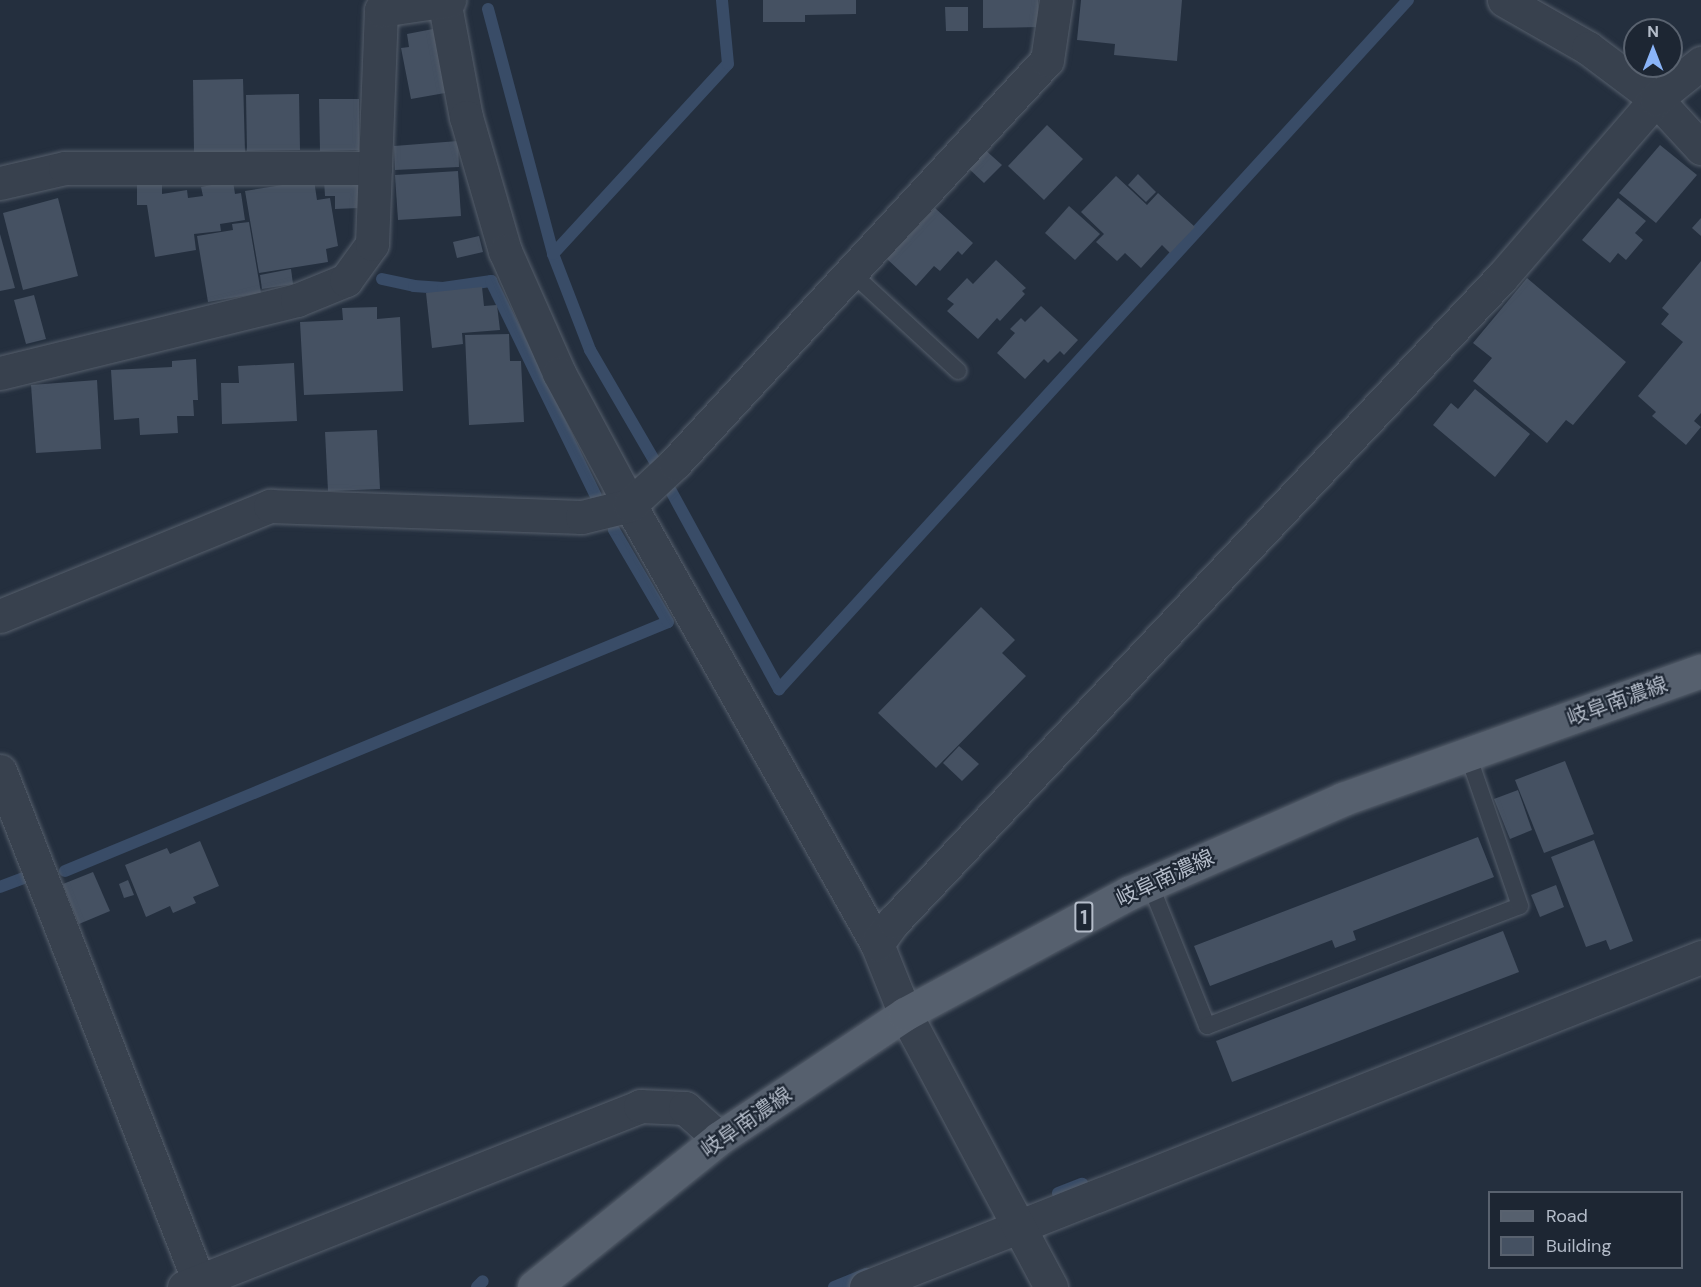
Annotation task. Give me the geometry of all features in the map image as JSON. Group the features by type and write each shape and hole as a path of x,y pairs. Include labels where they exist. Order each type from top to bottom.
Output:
{"main road":[{"name":"岐阜南濃線","path":"534,1287 719,1138 905,1014 1150,884 1343,799 1701,671"}],"street":[{"path":"0,373 297,300 346,280 372,244 381,10 446,0 466,117 505,251 558,373 877,944 905,1014 1052,1287"},
{"path":"0,616 270,506 582,517 630,505 675,463 853,274 1047,60 1056,0"},
{"path":"1504,0 1588,48 1656,99 1701,148"},
{"path":"877,944 894,921 1501,278 1656,99 1701,63"},
{"path":"0,183 65,168 375,168"},
{"path":"0,771 194,1285 640,1106 686,1108 719,1138"},
{"path":"866,1287 1701,957"}],"lane":[{"path":"853,274 958,371"},
{"path":"1150,884 1207,1026 1520,906 1468,755"}],"building":[{"path":"763,0 856,0 856,14 805,15 805,22 763,22"},
{"path":"983,0 1038,0 1039,27 983,28"},
{"path":"1081,0 1182,0 1177,61 1114,55 1115,44 1077,40"},
{"path":"945,7 968,7 968,31 946,31"},
{"path":"433,29 445,93 411,99 401,48 409,47 407,34"},
{"path":"243,79 245,152 194,153 193,80"},
{"path":"299,94 300,150 247,151 246,95"},
{"path":"319,99 359,99 359,150 320,151"},
{"path":"1047,125 1083,159 1044,200 1008,166"},
{"path":"458,141 459,167 395,170 394,146"},
{"path":"1660,145 1697,175 1656,223 1619,193"},
{"path":"983,148 1002,165 984,183 966,166"},
{"path":"458,171 461,216 398,220 395,175"},
{"path":"1138,174 1156,192 1146,202 1128,185"},
{"path":"1116,176 1147,205 1158,193 1195,227 1170,253 1162,245 1141,268 1125,253 1117,261 1096,242 1104,234 1081,212"},
{"path":"137,178 162,178 162,194 187,190 188,198 203,196 201,187 233,181 235,194 241,193 245,220 220,224 221,231 194,234 196,250 155,257 147,205 137,205"},
{"path":"358,179 359,208 335,209 335,196 325,196 324,180"},
{"path":"314,180 317,200 330,198 338,246 326,249 328,262 259,273 245,191"},
{"path":"58,198 78,276 23,290 3,213"},
{"path":"1618,198 1646,221 1635,233 1643,240 1626,260 1618,253 1610,263 1582,240"},
{"path":"1069,206 1100,234 1075,260 1045,233"},
{"path":"935,208 973,243 962,255 958,251 940,271 934,266 916,286 887,259"},
{"path":"1701,218 1701,236 1692,228"},
{"path":"249,222 261,293 208,302 197,236 233,230 232,224"},
{"path":"0,234 15,288 0,291"},
{"path":"479,236 483,252 457,258 453,242"},
{"path":"996,260 1026,288 1022,291 1025,294 1000,321 997,318 978,339 947,311 954,304 947,299 967,278 973,284"},
{"path":"1701,261 1701,413 1694,421 1701,427 1686,445 1652,416 1656,412 1638,396 1683,342 1661,324 1669,314 1662,308"},
{"path":"291,269 293,284 262,289 260,275"},
{"path":"1527,278 1626,362 1573,425 1566,420 1547,443 1473,381 1492,358 1473,343"},
{"path":"482,287 484,306 497,305 500,330 462,333 463,344 432,348 426,293"},
{"path":"34,295 46,339 26,344 14,300"},
{"path":"1041,306 1078,340 1064,355 1060,351 1048,363 1044,359 1025,379 997,353 1015,333 1010,329 1021,318 1025,322"},
{"path":"377,307 377,319 400,317 403,391 304,395 300,322 343,320 342,308"},
{"path":"509,334 510,361 521,361 524,422 469,425 465,335"},
{"path":"196,359 198,400 193,400 194,416 177,416 178,433 140,435 139,418 114,420 111,370 172,367 172,361"},
{"path":"294,363 297,421 222,424 221,383 239,383 238,366"},
{"path":"97,380 101,449 36,453 31,385"},
{"path":"1475,389 1530,434 1495,477 1433,425 1451,403 1458,409"},
{"path":"377,430 380,489 328,491 325,432"},
{"path":"981,607 1015,640 1002,653 1026,676 936,768 878,713"},
{"path":"959,746 979,764 962,781 943,763"},
{"path":"1565,761 1594,834 1544,853 1515,780"},
{"path":"1518,790 1532,830 1510,839 1494,799"},
{"path":"1478,837 1494,877 1353,931 1356,940 1335,948 1332,940 1210,986 1194,946"},
{"path":"1594,840 1633,941 1610,950 1606,940 1586,947 1551,857"},
{"path":"200,841 219,886 193,897 196,903 173,913 170,906 146,917 125,865 167,848 170,854"},
{"path":"93,872 110,911 79,924 63,884"},
{"path":"128,880 134,895 124,898 119,884"},
{"path":"1556,885 1564,907 1540,917 1531,895"},
{"path":"1503,931 1519,972 1232,1082 1216,1041"}],"waterway":[{"path":"553,254 728,64 722,0"},
{"path":"671,491 779,689 1408,0"},
{"path":"488,9 553,254 590,350 657,465"},
{"path":"382,279 414,286 443,288 491,281 596,496"},
{"path":"65,871 668,622 614,530"},
{"path":"0,887 23,878"},
{"path":"1058,1193 1082,1184"},
{"path":"834,1287 866,1274"},
{"path":"477,1287 483,1281"}]}
